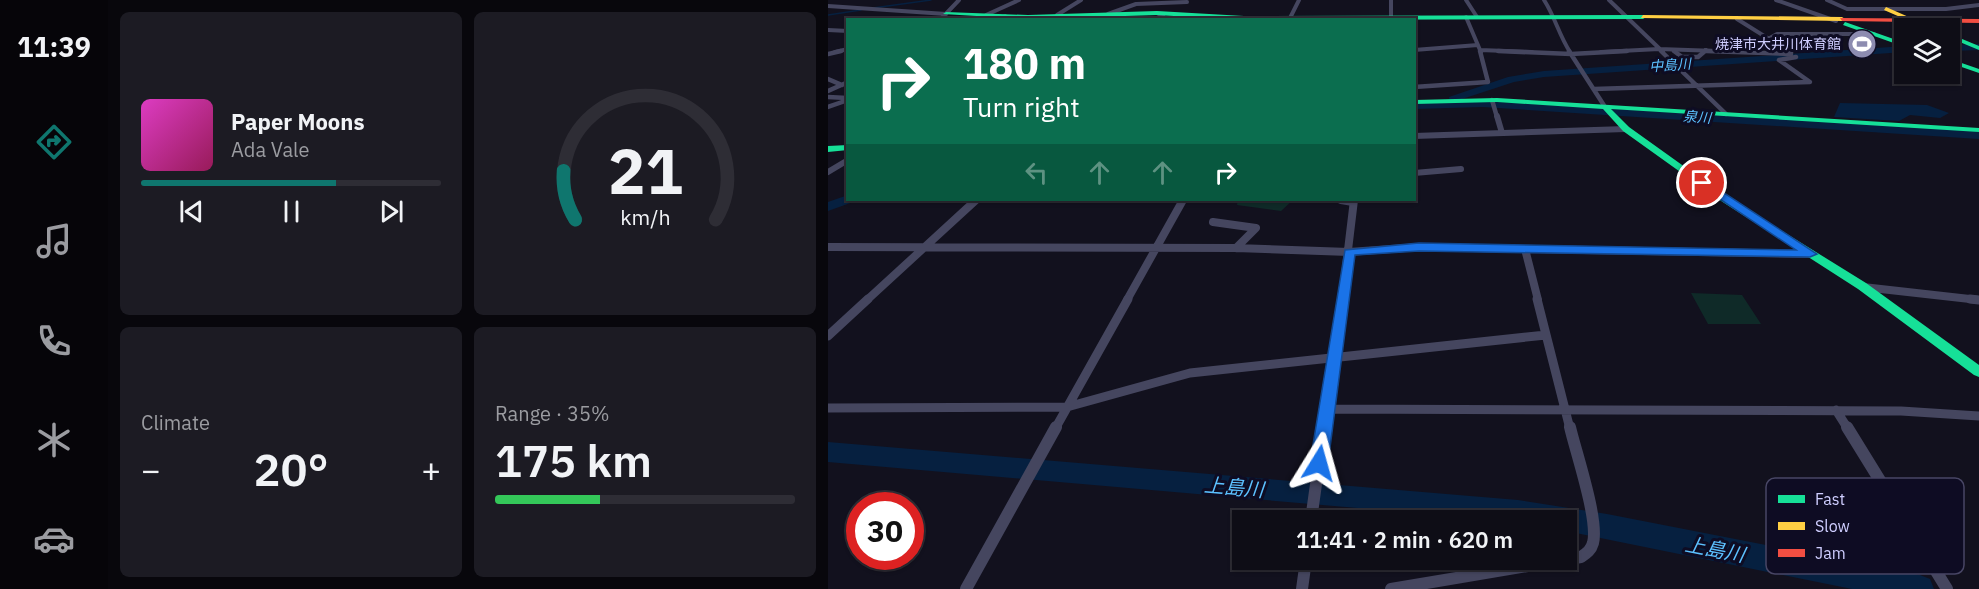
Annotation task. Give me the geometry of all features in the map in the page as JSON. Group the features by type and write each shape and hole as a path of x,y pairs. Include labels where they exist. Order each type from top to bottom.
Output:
{"street":[{"path":"943,17 959,0"},
{"path":"995,17 1019,0"},
{"path":"1066,16 1081,0"},
{"path":"1108,14 1122,3 1142,0 1188,1"},
{"path":"1292,18 1299,0"},
{"path":"1391,0 1391,18"},
{"path":"1416,87 1488,81 1466,0"},
{"path":"1544,0 1554,16 1557,32 1607,110 1626,129 1721,197 1862,286 1979,372"},
{"path":"1609,0 1726,114"},
{"path":"1776,0 1894,41"},
{"path":"1827,0 1847,9 1946,9 1979,5"},
{"path":"1164,16 1188,1"},
{"path":"829,2 862,9 943,17 1108,14 1218,18 1554,16 1894,21"},
{"path":"1886,9 1908,18"},
{"path":"1737,19 1793,55"},
{"path":"1960,21 1979,21"},
{"path":"828,29 846,30"},
{"path":"1768,39 1777,34 1874,34"},
{"path":"1787,34 1801,43"},
{"path":"1805,34 1822,43"},
{"path":"1960,40 1976,47"},
{"path":"1775,43 1832,43"},
{"path":"1416,50 1479,47 1571,54 1659,49 1673,50 1682,57 1698,57 1706,50 1793,55"},
{"path":"828,52 846,50"},
{"path":"1594,88 1810,81 1779,60 1793,55"},
{"path":"1960,64 1979,71"},
{"path":"828,79 846,85"},
{"path":"828,91 846,85"},
{"path":"828,98 846,99"},
{"path":"1416,102 1456,99 1607,110 1726,114 1979,130"},
{"path":"828,107 846,100"},
{"path":"1493,102 1502,133"},
{"path":"1416,136 1626,129"},
{"path":"828,149 846,147"},
{"path":"828,172 846,160"},
{"path":"1416,173 1461,169"},
{"path":"828,336 975,201"},
{"path":"966,589 1182,201"},
{"path":"1313,510 1349,252 1353,201"},
{"path":"1213,222 1256,228 1236,248"},
{"path":"828,247 1236,248 1349,252 1419,247 1810,254"},
{"path":"1391,589 1581,557 1589,553 1595,541 1592,517 1525,249"},
{"path":"1862,286 1979,300"},
{"path":"828,408 1067,407 1114,392 1190,373 1546,335"},
{"path":"1327,409 1836,410 1979,416"},
{"path":"1836,410 1878,478"},
{"path":"1302,589 1305,570"},
{"path":"1938,574 1946,587"}],"green space":[{"path":"1238,201 1292,201 1281,211 1237,205"},
{"path":"1691,293 1742,295 1761,324 1708,324"}],"water":[{"path":"1840,103 1927,105 1949,113 1940,118 1910,115 1899,121 1834,117"}],"waterway":[{"path":"873,8 931,0"},
{"path":"828,15 861,10"},
{"name":"中島川","path":"1960,48 1979,47"},
{"name":"中島川","path":"1453,99 1512,79 1544,74 1894,50"},
{"name":"泉川","path":"1416,106 1483,104 1979,135"},
{"name":"泉川","path":"828,207 846,200"},
{"name":"上島川","path":"828,452 1518,511 1607,526 1766,558"},
{"name":"上島川","path":"1845,574 1920,589"}],"traffic: fast":[{"path":"946,14 1028,17 1157,13 1244,18 1643,17"},
{"path":"1845,24 1894,41"},
{"path":"1960,40 1979,48"},
{"path":"1960,64 1979,71"},
{"path":"1416,102 1497,100 1979,130"},
{"path":"1605,107 1626,129 1721,197 1862,286 1979,372"},
{"path":"828,149 846,147"}],"traffic: slow":[{"path":"1886,9 1907,18"},
{"path":"1643,17 1842,19"}],"traffic: jam":[{"path":"1842,19 1979,21"}],"place":[{"name":"焼津市大井川体育館","path":"1862,44"}],"route":[{"path":"1319,463 1349,252 1419,247 1810,254 1702,183"}]}
